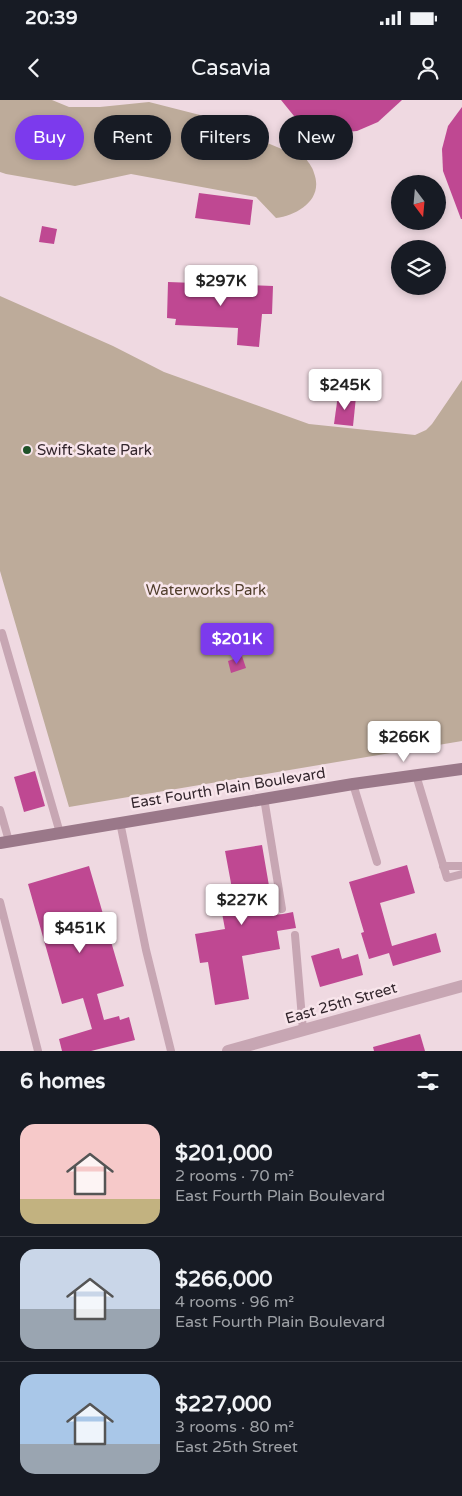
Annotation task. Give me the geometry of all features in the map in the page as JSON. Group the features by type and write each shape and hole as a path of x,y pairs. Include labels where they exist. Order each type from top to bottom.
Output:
{"main road":[{"name":"East Fourth Plain Boulevard","path":"5,842 264,798 462,769"}],"street":[{"name":"East 25th Street","path":"228,1051 462,986"}],"lane":[{"path":"2,633 60,833"},
{"path":"416,775 447,878 462,874"},
{"path":"353,784 377,862"},
{"path":"264,798 282,909"},
{"path":"0,810 5,842"},
{"path":"120,822 146,950 171,1051"},
{"path":"443,866 462,866"},
{"path":"0,902 38,1051"},
{"path":"295,935 303,1030"}],"green space":[{"path":"0,100 52,100 69,107 100,107 149,102 200,115 181,115 181,160 269,160 269,144 279,148 279,160 307,160 311,166 316,182 315,191 307,204 293,213 276,218 256,197 131,174 75,186 0,172"},
{"name":"Waterworks Park","path":"0,296 113,346 164,372 309,424 415,435 426,430 432,424 462,380 462,741 69,807 0,571"}],"building":[{"path":"281,100 402,100 378,122 357,131 353,131 353,115 293,115"},
{"path":"462,107 462,219 443,171 442,149 448,126"},
{"path":"199,193 253,200 250,225 195,218"},
{"path":"42,226 57,229 54,244 39,242"},
{"path":"168,282 273,286 272,314 262,314 259,347 237,345 238,328 175,325 176,319 167,318"},
{"path":"338,395 356,397 353,426 334,424"},
{"path":"242,656 246,668 231,673 228,661"},
{"path":"35,771 45,806 24,812 14,777"},
{"path":"262,845 274,915 293,912 296,928 277,931 280,949 242,956 249,999 215,1005 208,962 200,963 195,934 225,929 222,913 236,910 225,851"},
{"path":"407,865 415,893 380,903 392,946 436,933 441,952 393,966 389,953 369,959 361,933 364,932 349,882"},
{"path":"89,866 124,986 97,994 104,1020 119,1016 120,1020 129,1017 135,1040 91,1051 62,1051 59,1039 92,1029 83,998 62,1004 28,884"},
{"path":"339,948 342,959 358,954 363,975 320,987 311,956"},
{"path":"420,1034 425,1051 374,1051 373,1047"}],"place":[{"name":"Swift Skate Park","path":"27,450"}]}
